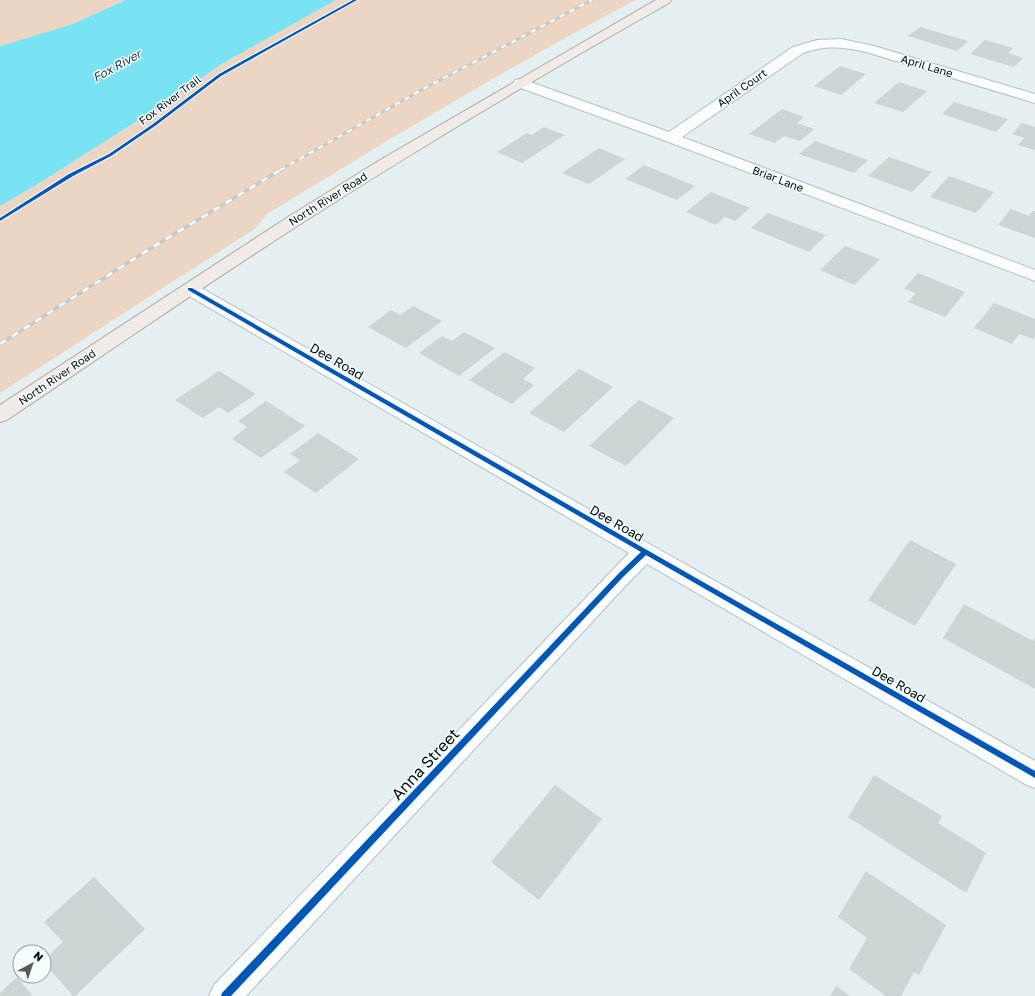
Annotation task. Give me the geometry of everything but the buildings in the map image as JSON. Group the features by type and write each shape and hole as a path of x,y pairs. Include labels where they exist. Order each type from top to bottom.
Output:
{"main road":[{"name":"North River Road","path":"0,415 190,289 373,171 520,83 665,0"}],"street":[{"name":"April Lane","path":"817,44 841,43 869,49 1035,99"},
{"name":"April Court","path":"671,138 798,50 817,44"},
{"name":"Briar Lane","path":"520,83 671,138 1035,276"},
{"name":"Dee Road","path":"190,289 1035,775"},
{"name":"Anna Street","path":"225,996 621,575 645,552"}],"shaded area":[{"path":"0,0 126,0 70,25 0,46"},
{"path":"336,0 636,0 496,77 267,214 256,228 0,393 0,206 41,182 175,97 220,65"}],"water":[{"name":"Fox River","path":"126,0 336,0 220,65 175,97 41,182 0,206 0,46 70,25"}],"railway":[{"path":"280,170 423,89 592,0"},
{"path":"0,344 148,250 282,169"}],"cycle path":[{"name":"Fox River Trail","path":"0,220 71,175 110,155 154,125 220,75 355,0"},
{"path":"190,289 1035,775"},
{"path":"225,996 621,575 645,552"}]}
